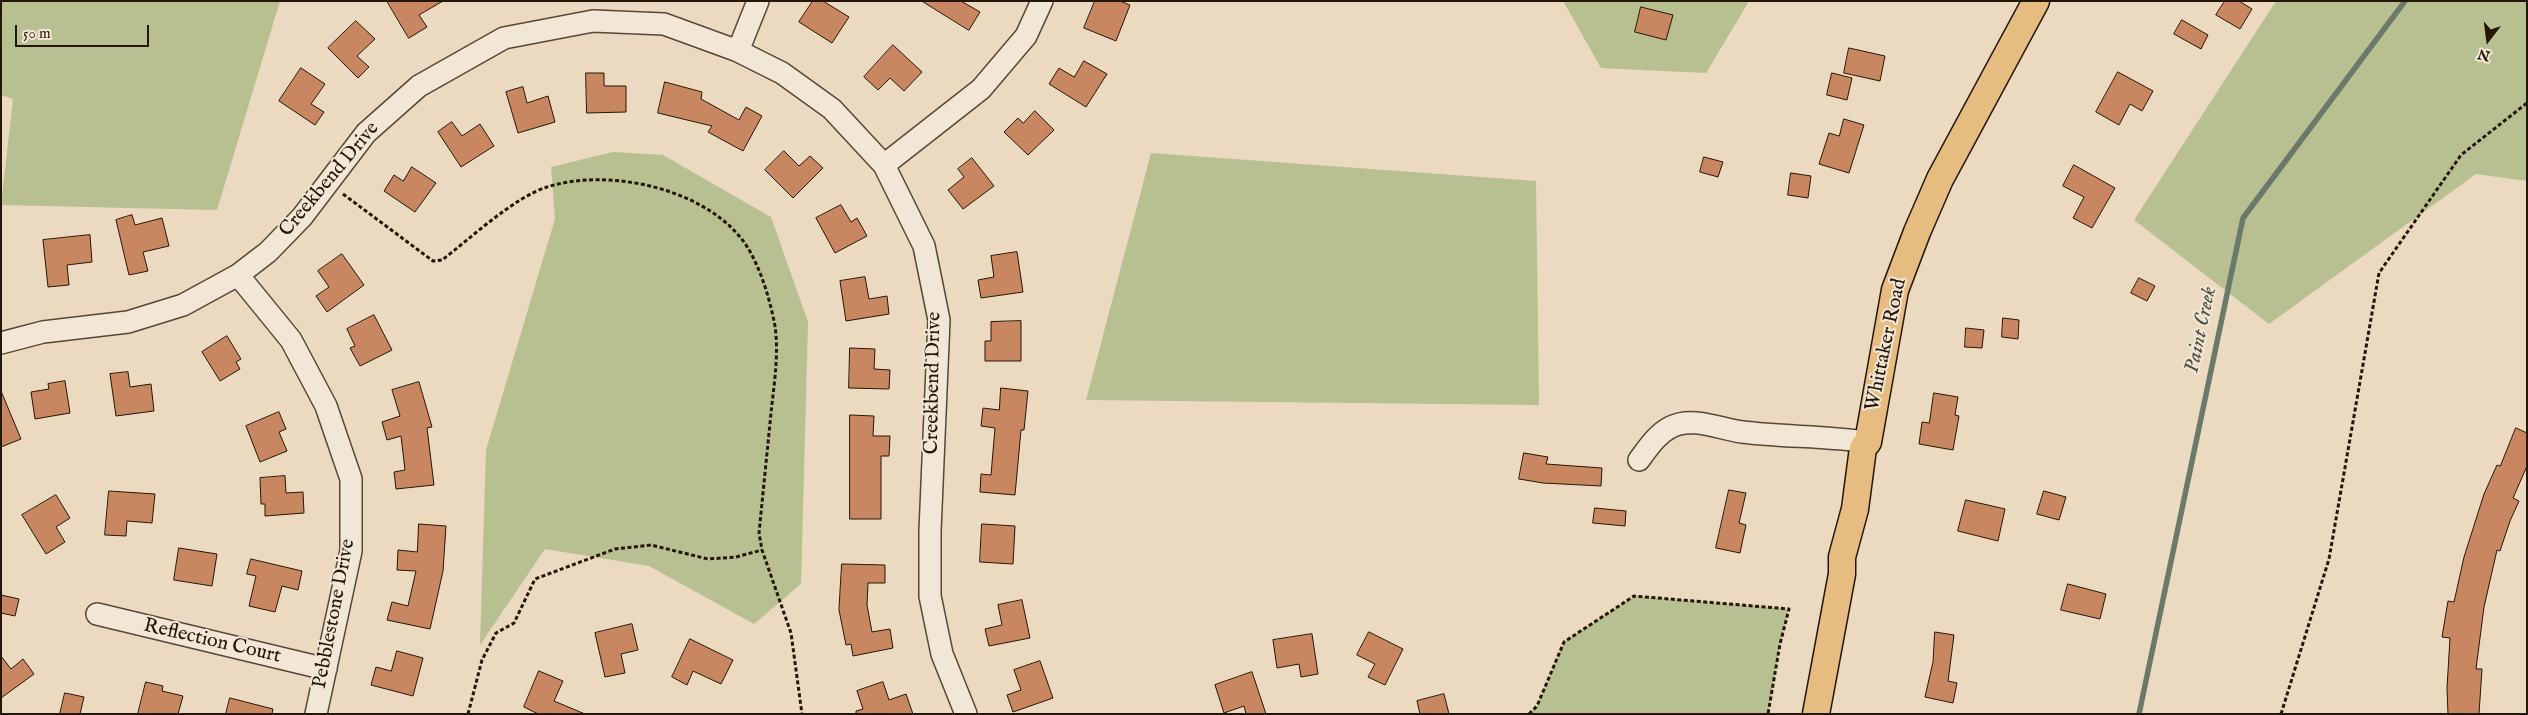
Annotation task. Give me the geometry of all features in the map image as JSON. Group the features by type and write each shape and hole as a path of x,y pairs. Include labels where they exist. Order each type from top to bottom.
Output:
{"main road":[{"name":"Whittaker Road","path":"1816,714 1842,574 1842,557 1855,509 1863,448 1868,442 1895,290 1940,179 2036,1"}],"street":[{"path":"738,51 758,1"},
{"path":"884,164 981,89 1026,36 1042,1"},
{"name":"Creekbend Drive","path":"1,343 43,332 128,322 182,305 238,274 268,252 302,217 366,133 418,86 504,38 592,21 664,24 738,51 782,73 832,109 884,164 924,246 939,320 930,531 930,596 942,654 966,714"},
{"name":"Pebblestone Drive","path":"238,274 291,340 326,406 351,479 351,551 316,714"},
{"path":"1639,460 1657,437 1672,426 1686,423 1703,424 1742,432 1868,442"},
{"name":"Reflection Court","path":"97,614 326,669"}],"path":[{"path":"2281,714 2329,559 2379,273 2461,155 2527,103"},
{"path":"328,183 433,261 442,260 518,201 547,187 584,181 630,181 664,190 705,209 725,222 747,248 764,282 775,328 776,371 759,533 762,550 791,633 802,714"},
{"path":"468,714 482,660 496,633 514,623 536,579 615,548 651,545 708,559 736,557 762,550"},
{"path":"1529,714 1537,706 1564,642 1634,596 1789,609 1780,644 1768,714"}],"green space":[{"path":"1,1 280,1 217,210 1,205 13,99 1,95"},
{"path":"1563,1 1749,1 1706,73 1601,68"},
{"path":"2276,1 2527,1 2527,181 2476,174 2269,324 2134,220"},
{"path":"613,152 663,155 771,217 808,322 801,584 754,624 649,566 545,549 480,645 486,450 555,219 551,167"},
{"path":"1151,153 1536,181 1539,405 1086,400"},
{"path":"1634,596 1789,609 1780,644 1768,714 1529,714 1537,706 1564,642"}],"building":[{"path":"387,1 443,1 419,15 427,27 409,38"},
{"path":"813,1 823,1 849,17 832,43 799,22"},
{"path":"922,1 961,1 980,12 969,30"},
{"path":"1095,1 1120,1 1130,5 1116,41 1084,28"},
{"path":"2225,1 2239,1 2252,9 2240,29 2216,15"},
{"path":"1641,7 1673,15 1666,40 1635,32"},
{"path":"2182,20 2208,35 2201,49 2174,34"},
{"path":"356,21 375,39 357,56 369,67 358,78 328,48"},
{"path":"893,45 922,72 904,91 890,78 878,90 864,77"},
{"path":"1849,48 1885,56 1880,81 1844,73"},
{"path":"1084,61 1107,74 1086,107 1049,84 1059,68 1074,77"},
{"path":"301,68 325,84 311,104 324,112 315,125 279,101"},
{"path":"2118,72 2153,91 2142,111 2130,104 2119,125 2096,112"},
{"path":"586,73 604,73 604,86 626,86 626,112 587,113"},
{"path":"1832,73 1852,78 1847,100 1827,95"},
{"path":"665,82 702,92 701,99 739,120 746,107 762,116 743,151 708,132 712,126 658,113"},
{"path":"523,87 527,103 548,96 555,122 518,133 506,92"},
{"path":"1035,111 1054,130 1028,155 1004,132 1018,118 1023,123"},
{"path":"1844,119 1864,125 1849,173 1819,164 1829,133 1839,136"},
{"path":"452,122 462,136 480,124 494,146 461,167 438,132"},
{"path":"784,151 799,166 810,156 823,168 793,198 765,170"},
{"path":"1704,157 1723,162 1718,177 1700,172"},
{"path":"972,158 994,186 963,209 948,190 964,177 958,169"},
{"path":"2074,165 2115,188 2092,228 2073,218 2084,197 2063,186"},
{"path":"412,167 436,183 415,212 384,191 394,175 403,181"},
{"path":"1791,173 1811,176 1808,198 1788,195"},
{"path":"841,205 851,222 857,218 867,236 835,253 816,218"},
{"path":"132,215 135,225 162,218 169,246 143,252 148,271 129,275 116,220"},
{"path":"90,235 92,262 67,265 69,285 48,287 43,240"},
{"path":"1017,252 1023,292 981,298 978,280 994,277 991,256"},
{"path":"342,254 364,285 327,312 316,296 329,287 318,271"},
{"path":"865,277 869,299 887,296 889,314 846,321 840,281"},
{"path":"2139,278 2155,286 2147,301 2131,293"},
{"path":"374,315 392,350 360,366 350,348 355,346 347,329"},
{"path":"2003,318 2019,320 2018,339 2002,337"},
{"path":"1021,321 1021,361 985,361 985,341 991,341 991,322"},
{"path":"1966,328 1984,330 1982,348 1965,347"},
{"path":"227,336 241,359 236,362 240,369 220,381 202,352"},
{"path":"850,348 875,349 874,369 890,370 889,389 849,388"},
{"path":"128,372 130,387 151,384 154,411 116,416 110,374"},
{"path":"65,381 70,413 35,419 31,392 49,389 48,384"},
{"path":"419,382 432,427 427,428 434,485 396,489 394,472 405,470 401,436 387,440 382,422 400,416 392,390"},
{"path":"1001,388 1028,391 1024,430 1021,430 1015,495 980,492 981,474 991,475 995,428 981,426 983,408 999,410"},
{"path":"1,391 21,439 1,447"},
{"path":"1934,393 1958,397 1955,415 1959,416 1953,450 1919,444 1922,422 1929,423"},
{"path":"279,412 286,429 279,432 287,451 260,462 246,426"},
{"path":"850,415 874,416 873,436 890,436 889,456 881,456 881,519 850,519"},
{"path":"2516,428 2527,433 2527,466 2513,498 2519,501 2500,551 2497,550 2484,607 2476,669 2482,669 2479,714 2448,714 2447,688 2450,638 2442,637 2448,601 2454,602 2464,557 2484,494 2497,465 2500,466"},
{"path":"1524,453 1548,457 1546,464 1602,468 1601,486 1543,483 1519,479"},
{"path":"285,476 286,493 303,492 304,513 265,516 265,504 261,504 260,478"},
{"path":"1729,490 1746,493 1739,523 1746,525 1740,553 1716,548"},
{"path":"109,491 155,494 152,523 127,521 126,536 105,535"},
{"path":"2044,491 2066,497 2059,520 2037,514"},
{"path":"56,495 70,518 56,527 65,542 46,554 22,515"},
{"path":"1966,500 2005,509 1998,541 1958,531"},
{"path":"1595,508 1626,511 1625,526 1593,523"},
{"path":"419,524 446,526 443,571 430,629 387,620 392,602 408,606 416,571 397,570 398,550 417,552"},
{"path":"982,524 1015,526 1013,564 980,562"},
{"path":"179,548 217,554 212,586 174,580"},
{"path":"251,559 302,571 298,590 282,586 275,612 249,606 256,576 247,574"},
{"path":"842,564 885,565 885,583 868,583 867,605 872,632 890,629 893,648 853,656 851,644 846,645 839,610"},
{"path":"2068,584 2106,594 2100,619 2061,610"},
{"path":"1,595 19,599 15,616 1,613"},
{"path":"1022,600 1030,638 989,646 985,629 1002,625 998,605"},
{"path":"632,624 638,650 621,654 625,673 605,677 595,633"},
{"path":"1369,632 1403,649 1385,685 1368,677 1375,664 1357,655"},
{"path":"1935,632 1954,635 1948,681 1957,683 1953,703 1925,697 1933,662"},
{"path":"1312,634 1318,674 1301,677 1299,664 1277,668 1273,640"},
{"path":"690,639 733,660 721,684 693,671 687,685 672,677"},
{"path":"397,651 423,658 413,696 371,685 376,667 391,671"},
{"path":"1,656 11,669 23,659 34,674 1,698"},
{"path":"1040,661 1053,698 1013,712 1007,695 1021,690 1014,670"},
{"path":"539,671 563,681 554,701 585,714 538,714 524,707"},
{"path":"1252,672 1266,714 1246,714 1244,706 1224,713 1215,685"},
{"path":"146,682 163,686 162,691 183,696 178,714 138,714"},
{"path":"883,682 889,700 906,694 913,714 856,714 856,711 863,709 857,691"},
{"path":"65,693 84,697 80,714 60,714"},
{"path":"1444,694 1449,714 1420,714 1417,701"},
{"path":"230,698 273,709 272,714 226,714"}],"waterway":[{"name":"Paint Creek","path":"2139,714 2243,218 2405,1"}]}
